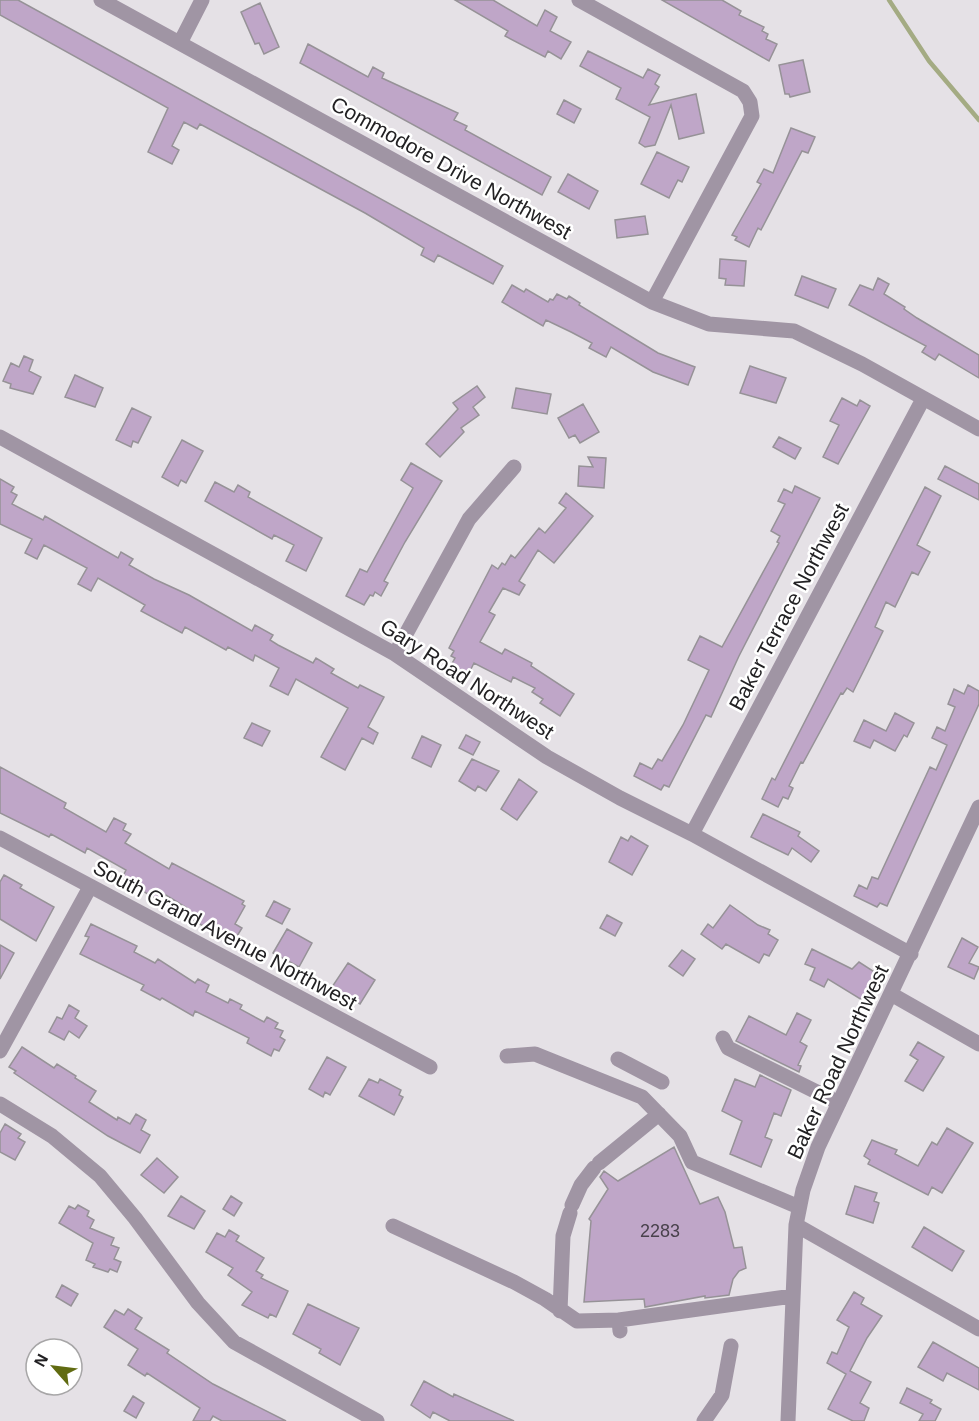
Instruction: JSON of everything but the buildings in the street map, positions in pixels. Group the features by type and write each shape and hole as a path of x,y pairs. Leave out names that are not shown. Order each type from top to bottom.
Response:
{"street":[{"name":"Commodore Drive Northwest","path":"101,0 652,302 709,324 794,331 862,364 923,399"},
{"path":"180,43 202,0"},
{"path":"579,0 743,91 750,102 752,116 652,302"},
{"path":"923,399 979,429"},
{"name":"Baker Terrace Northwest","path":"692,834 923,399"},
{"name":"Gary Road Northwest","path":"0,437 395,654 547,757 911,954"},
{"path":"395,654 469,519 513,467"},
{"name":"Baker Road Northwest","path":"788,1421 796,1225 799,1207 818,1146 979,807"},
{"name":"South Grand Avenue Northwest","path":"0,838 430,1067"},
{"path":"0,1051 90,887"},
{"path":"891,994 979,1044"},
{"path":"723,1038 728,1048 839,1103"},
{"path":"507,1056 535,1054 642,1097 680,1136 692,1162 799,1207"},
{"path":"606,1081 616,1062 662,1082"},
{"path":"0,1104 52,1136 100,1176 135,1218 198,1304 234,1342 377,1421"},
{"path":"560,1311 563,1236 581,1185 596,1166 658,1114"},
{"path":"796,1225 979,1329"},
{"path":"393,1226 514,1282 545,1299 577,1321 620,1325 793,1296"},
{"path":"704,1421 722,1395 731,1346"}],"waterway":[{"path":"889,0 929,61 979,120"}]}
